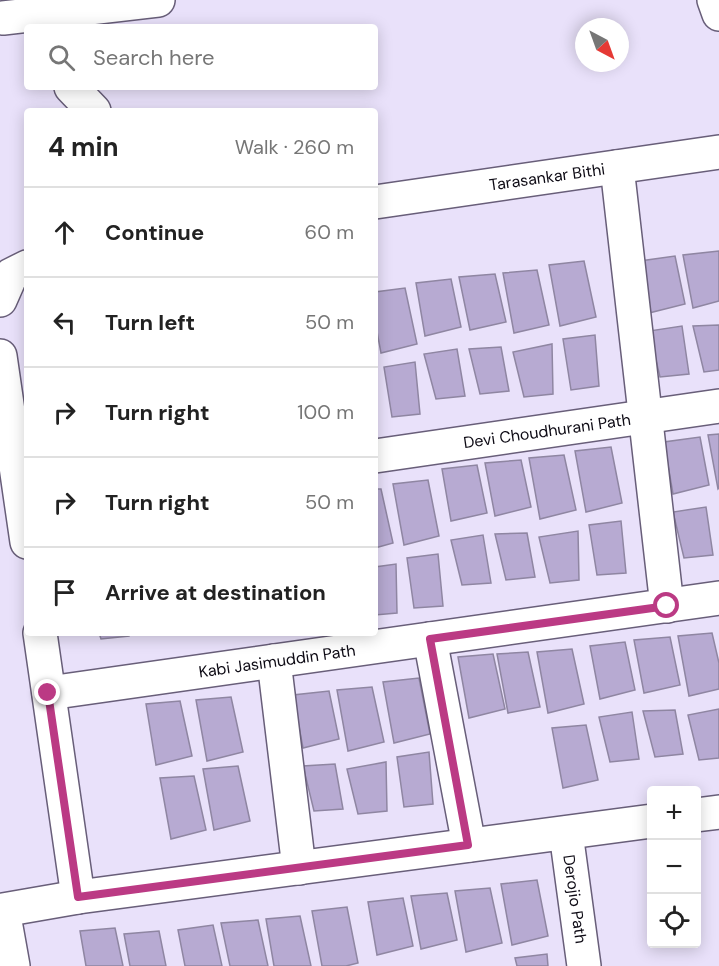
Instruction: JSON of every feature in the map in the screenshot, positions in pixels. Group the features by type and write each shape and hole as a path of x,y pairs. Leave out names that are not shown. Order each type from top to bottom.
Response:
{"street":[{"path":"2,17 158,0"},
{"path":"714,0 719,14"},
{"path":"2,17 24,40"},
{"path":"74,90 91,108"},
{"name":"Tarasankar Bithi","path":"378,201 719,152"},
{"path":"617,167 667,606"},
{"path":"0,300 11,275 24,268"},
{"path":"0,356 24,501"},
{"name":"Devi Choudhurani Path","path":"378,456 719,406"},
{"name":"Kabi Jasimuddin Path","path":"48,693 719,598"},
{"path":"40,636 78,897"},
{"path":"430,639 468,845"},
{"path":"274,661 299,868"},
{"path":"701,814 719,812"},
{"path":"13,966 3,910 78,897 647,822"},
{"name":"Derojio Path","path":"566,833 584,966"}],"building":[{"path":"719,251 719,301 693,308 683,255"},
{"path":"675,256 685,304 649,313 640,261"},
{"path":"584,261 596,317 560,326 549,265"},
{"path":"537,270 549,325 514,333 503,273"},
{"path":"495,274 506,322 470,330 459,277"},
{"path":"451,279 461,327 425,336 416,283"},
{"path":"405,288 417,344 381,353 378,337 378,292"},
{"path":"719,325 719,370 704,372 693,326"},
{"path":"682,326 689,374 660,377 649,331"},
{"path":"595,335 599,386 571,390 563,339"},
{"path":"552,344 553,394 524,397 513,352"},
{"path":"501,347 509,391 480,394 469,349"},
{"path":"457,349 465,396 436,399 424,354"},
{"path":"415,362 420,414 392,417 384,367"},
{"path":"719,434 719,488 718,489 708,435"},
{"path":"700,437 709,485 673,494 664,442"},
{"path":"611,447 622,503 586,512 575,451"},
{"path":"564,455 576,510 540,519 529,458"},
{"path":"521,460 531,507 495,516 485,463"},
{"path":"477,465 487,513 451,521 442,469"},
{"path":"428,480 439,536 404,545 393,484"},
{"path":"378,489 381,489 393,543 378,547"},
{"path":"706,507 713,555 684,558 673,512"},
{"path":"621,521 626,573 597,575 589,525"},
{"path":"578,531 579,580 550,583 539,537"},
{"path":"527,533 535,577 506,580 495,534"},
{"path":"483,535 491,583 462,585 451,540"},
{"path":"438,554 443,606 414,608 407,558"},
{"path":"396,564 397,613 378,615 378,567"},
{"path":"712,633 719,663 719,689 689,696 678,636"},
{"path":"100,636 129,636 101,639"},
{"path":"670,637 680,685 644,693 634,640"},
{"path":"625,642 635,690 600,699 590,646"},
{"path":"572,649 584,704 548,713 537,652"},
{"path":"528,652 540,707 508,713 497,654"},
{"path":"493,654 505,709 469,718 458,657"},
{"path":"419,678 430,734 394,743 383,682"},
{"path":"372,687 384,742 348,751 337,690"},
{"path":"329,691 339,739 303,748 293,695"},
{"path":"231,697 243,752 207,761 196,700"},
{"path":"180,701 192,756 156,765 146,704"},
{"path":"719,709 719,758 699,760 688,715"},
{"path":"675,710 683,754 655,757 643,711"},
{"path":"632,712 639,759 610,762 599,717"},
{"path":"586,725 598,780 563,788 552,728"},
{"path":"429,752 433,804 404,807 397,757"},
{"path":"386,762 387,811 358,814 347,769"},
{"path":"335,764 343,809 314,811 303,766"},
{"path":"238,766 250,821 214,830 203,769"},
{"path":"194,776 206,830 171,839 160,778"},
{"path":"537,880 548,936 512,945 501,884"},
{"path":"490,888 502,943 466,952 455,891"},
{"path":"447,893 457,940 421,949 411,896"},
{"path":"403,898 413,946 377,955 368,902"},
{"path":"347,907 358,963 346,966 322,966 312,911"},
{"path":"300,916 311,966 274,966 266,919"},
{"path":"258,920 268,966 230,966 221,923"},
{"path":"213,925 222,966 185,966 178,930"},
{"path":"115,928 123,966 86,966 80,931"},
{"path":"159,931 166,966 130,966 124,934"},
{"path":"547,954 548,966 517,966 515,958"}],"route":[{"path":"48,693 78,897 468,845 430,639 667,606"}]}
